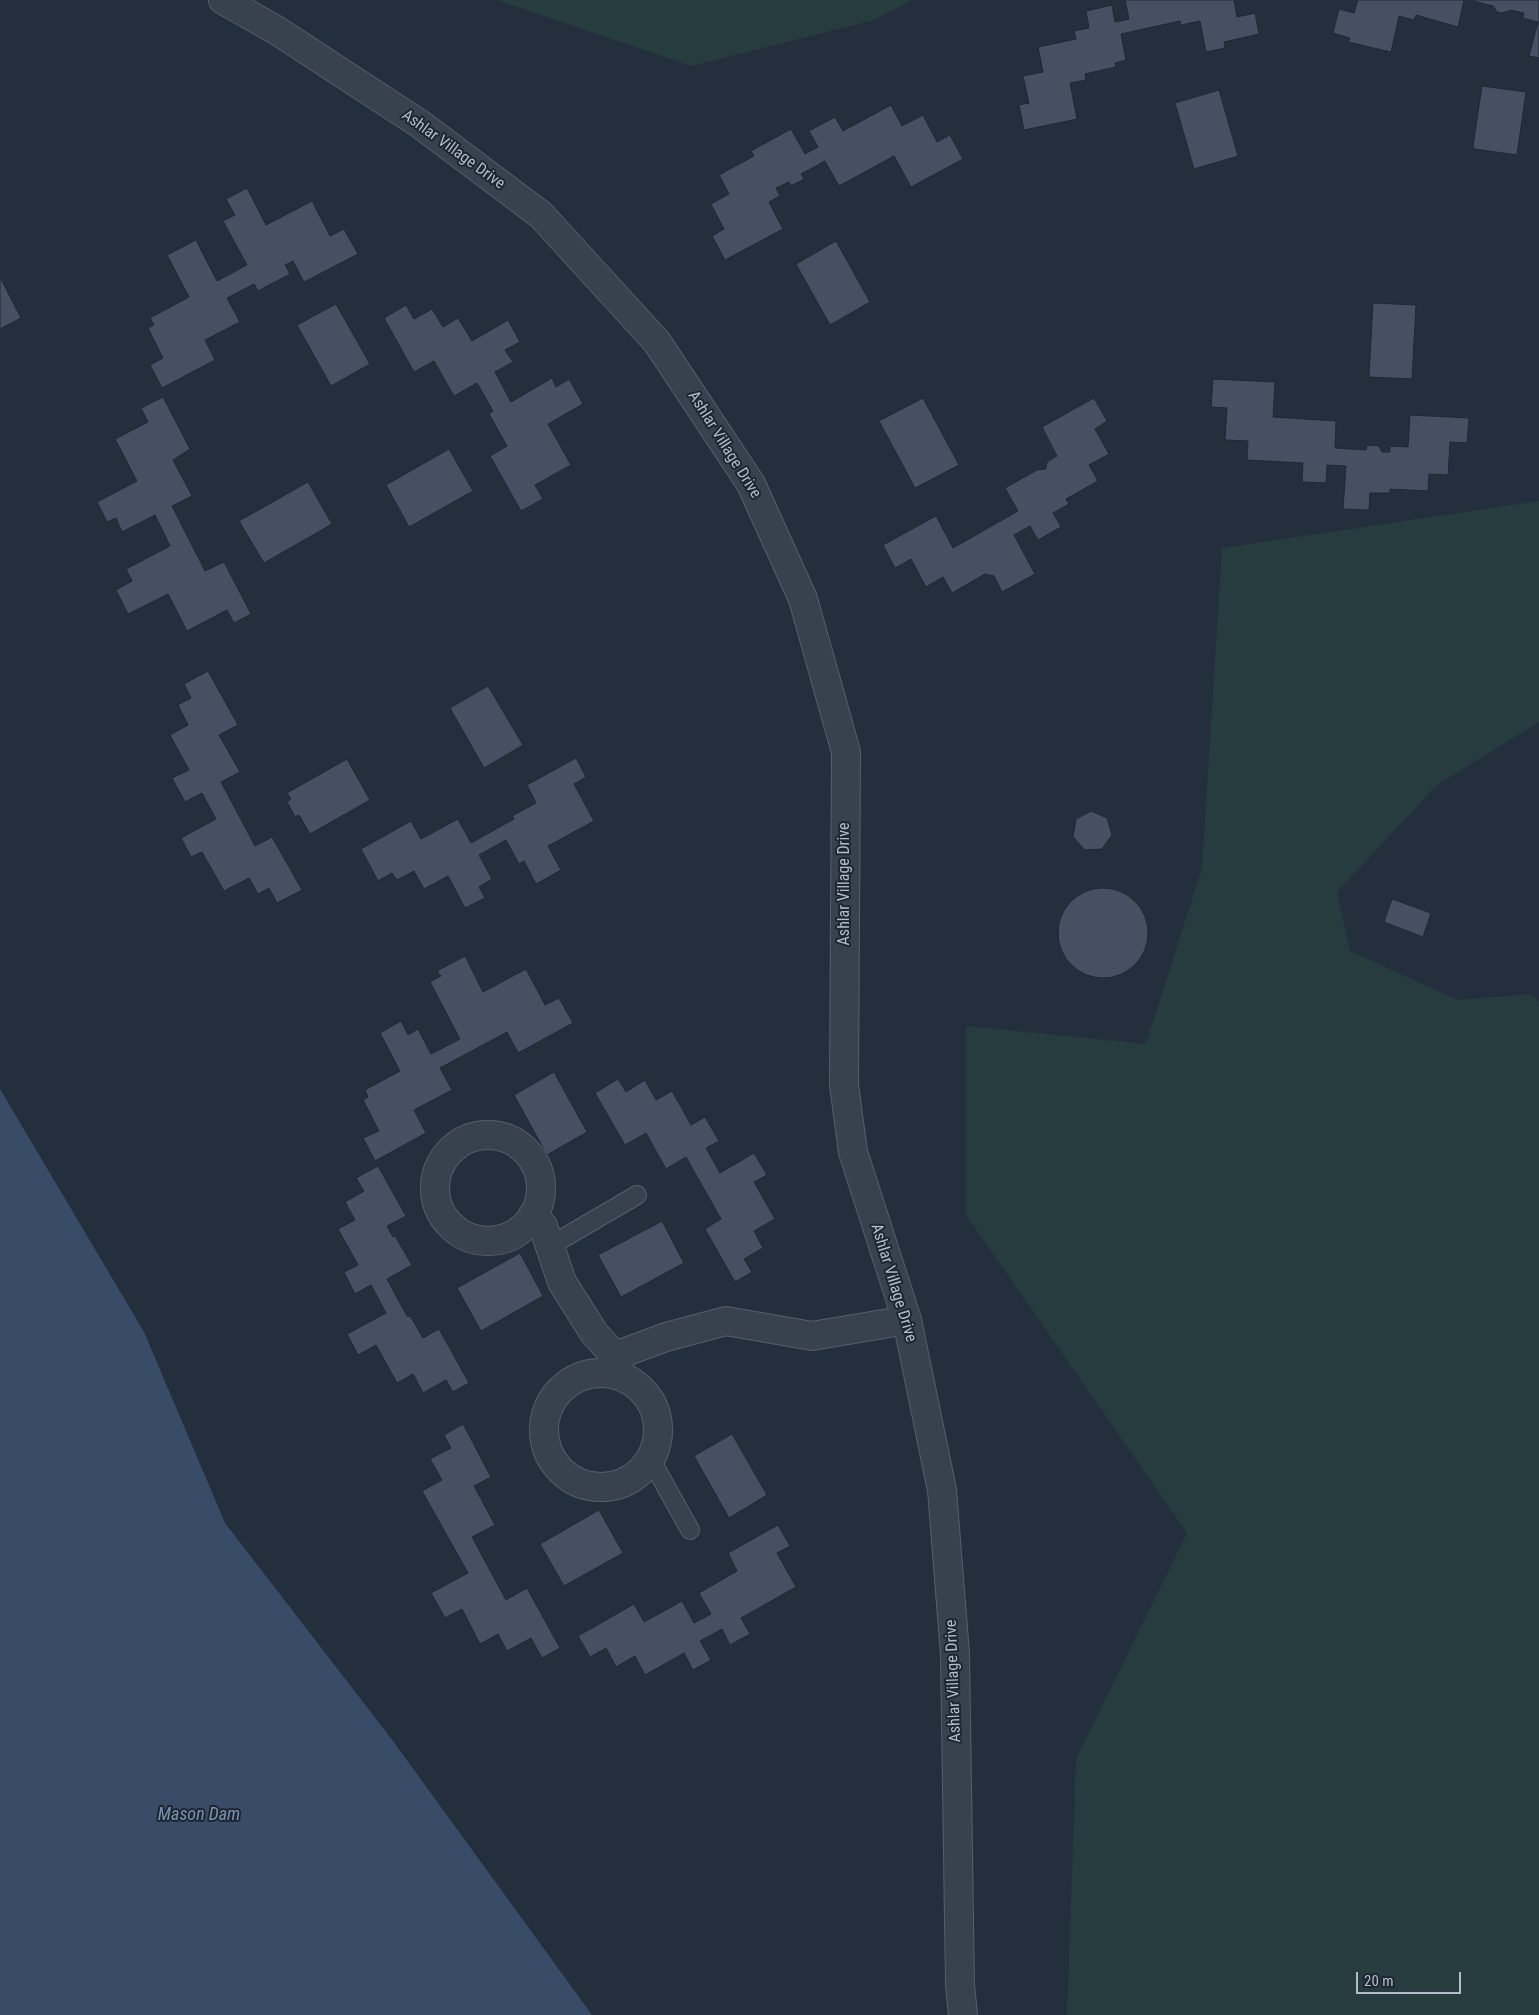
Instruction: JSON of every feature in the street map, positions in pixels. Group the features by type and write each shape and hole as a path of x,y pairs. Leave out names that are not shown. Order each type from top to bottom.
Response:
{"street":[{"name":"Ashlar Village Drive","path":"224,0 276,30 420,124 541,215 657,342 751,484 803,599 846,752 844,1085 853,1152 907,1320 942,1490 955,1654 960,1986 963,2015"},
{"path":"533,1215 543,1226 562,1282 594,1333 618,1366 647,1395 656,1412 659,1431 656,1449 646,1466 631,1479 613,1486 594,1486 576,1481 560,1470 550,1454 545,1437 546,1418 552,1401 564,1387 579,1377 618,1366 666,1337 726,1321 812,1336 907,1320"}],"lane":[{"path":"550,1246 637,1194"},
{"path":"650,1458 690,1530"}],"green space":[{"path":"497,0 912,0 874,20 691,66"},
{"path":"1539,501 1539,722 1437,785 1337,892 1350,951 1457,1000 1531,994 1539,1002 1539,2015 1067,2015 1076,1759 1187,1533 966,1215 966,1026 1146,1044 1202,868 1222,548"}],"water":[{"name":"Mason Dam","path":"0,1089 144,1332 225,1523 393,1741 592,2015 0,2015"}],"building":[{"path":"1125,0 1234,0 1237,17 1255,13 1259,34 1224,42 1225,48 1206,52 1200,21 1181,25 1180,21 1121,34 1126,60 1115,63 1116,67 1085,74 1086,80 1070,83 1077,119 1024,130 1019,105 1029,103 1023,76 1043,72 1038,47 1076,39 1074,31 1089,28 1086,11 1112,5 1115,22 1129,19"},
{"path":"1358,0 1464,0 1458,27 1416,15 1414,20 1399,16 1391,52 1348,42 1350,38 1333,33 1339,9 1354,13"},
{"path":"1469,0 1539,0 1539,58 1529,56 1538,22 1523,18 1524,13 1511,10 1502,13 1497,12 1493,6"},
{"path":"1482,86 1526,92 1517,155 1475,149 1473,146"},
{"path":"1219,90 1238,156 1194,169 1175,103"},
{"path":"891,105 902,126 923,115 937,142 950,135 963,159 911,187 894,156 839,186 825,161 801,174 804,179 791,186 789,182 776,188 780,196 769,202 783,229 725,260 712,236 724,229 711,204 729,194 719,175 754,156 751,151 791,129 805,154 818,147 809,131 835,117 843,131"},
{"path":"247,188 266,225 312,201 330,236 344,229 358,254 304,282 293,261 285,265 290,274 258,291 254,284 227,298 240,322 205,340 215,360 162,388 150,365 163,358 148,328 154,325 150,318 189,297 167,255 196,240 217,281 247,265 223,221 235,215 226,199"},
{"path":"836,241 870,302 830,325 796,264"},
{"path":"0,277 21,318 0,329"},
{"path":"1373,303 1416,305 1412,379 1369,377"},
{"path":"336,304 370,364 331,386 297,325"},
{"path":"406,305 414,319 432,309 443,327 458,318 472,341 508,320 520,342 505,350 513,362 495,372 511,402 552,378 556,387 569,379 583,404 548,424 571,465 535,485 543,499 521,511 490,456 507,446 489,414 493,411 477,383 454,396 434,361 414,372 384,318"},
{"path":"1213,379 1275,382 1273,417 1336,421 1335,448 1366,450 1367,445 1379,446 1382,452 1390,452 1390,446 1408,447 1410,415 1469,418 1467,443 1450,442 1448,475 1429,474 1428,491 1390,489 1390,493 1370,493 1369,510 1343,509 1346,466 1327,465 1326,483 1302,482 1303,463 1247,460 1248,441 1225,440 1227,408 1211,407"},
{"path":"163,397 190,449 173,460 192,496 172,506 205,571 224,562 251,614 234,623 227,610 187,631 168,594 128,614 116,590 132,581 126,569 170,546 155,515 122,532 116,518 107,522 97,502 137,481 115,439 148,422 141,408"},
{"path":"923,398 959,465 915,488 879,421"},
{"path":"1094,398 1107,421 1095,429 1109,454 1089,465 1098,481 1066,499 1069,504 1053,513 1061,527 1038,540 1030,526 1014,535 1035,574 1002,592 994,576 985,574 952,593 943,577 926,587 911,559 895,568 883,545 936,516 953,548 1018,511 1005,488 1037,470 1046,469 1047,462 1057,456 1042,427"},
{"path":"449,449 473,491 409,527 386,485"},
{"path":"308,482 332,524 264,563 239,521"},
{"path":"208,671 238,725 219,735 240,772 221,782 255,846 272,837 302,890 277,903 269,888 258,894 249,878 224,891 202,852 191,857 181,838 216,819 202,793 185,802 172,778 189,770 170,735 188,725 178,705 191,698 184,684"},
{"path":"488,686 523,745 484,768 450,708"},
{"path":"576,758 586,777 574,784 594,821 548,846 561,870 536,884 524,861 519,864 506,840 479,855 492,879 479,887 485,898 465,908 448,876 424,889 414,871 397,880 392,873 378,881 361,849 411,821 421,839 458,819 471,843 514,819 512,816 536,803 527,785"},
{"path":"347,759 370,800 310,834 299,815 295,817 287,802 291,799 287,793"},
{"path":"1091,811 1107,818 1112,835 1102,849 1085,850 1073,837 1076,819"},
{"path":"1103,888 1120,891 1135,901 1145,916 1148,933 1145,950 1135,965 1120,975 1103,978 1086,975 1071,965 1061,950 1058,933 1061,916 1071,901 1086,891"},
{"path":"1392,899 1431,913 1423,937 1384,922"},
{"path":"465,956 483,992 526,969 545,1005 559,998 573,1023 518,1053 507,1032 440,1068 452,1090 414,1110 426,1133 375,1161 363,1138 379,1131 363,1100 368,1097 365,1090 400,1071 380,1033 401,1021 408,1035 418,1029 431,1054 460,1039 430,982 441,976 437,971"},
{"path":"554,1072 587,1132 547,1155 514,1095"},
{"path":"618,1079 626,1092 645,1080 656,1100 672,1091 691,1125 705,1117 719,1141 706,1148 720,1173 754,1153 767,1175 754,1182 775,1219 754,1231 763,1248 744,1259 752,1272 735,1282 705,1229 721,1219 686,1157 666,1169 646,1133 625,1145 595,1093"},
{"path":"378,1166 406,1216 387,1226 412,1265 387,1279 407,1316 411,1317 423,1338 439,1329 469,1383 453,1392 446,1380 423,1393 413,1374 397,1383 376,1345 358,1355 347,1334 386,1313 371,1285 355,1294 344,1272 358,1265 338,1229 355,1220 345,1202 364,1191 356,1178"},
{"path":"662,1221 684,1263 621,1297 598,1255"},
{"path":"520,1253 543,1296 481,1331 457,1288"},
{"path":"463,1424 491,1477 474,1486 495,1525 472,1537 506,1600 527,1588 560,1648 542,1658 531,1638 507,1651 498,1634 480,1644 462,1609 445,1618 431,1593 468,1573 422,1491 442,1480 430,1459 451,1448 444,1435"},
{"path":"732,1434 767,1495 729,1518 694,1456"},
{"path":"599,1510 623,1553 564,1586 540,1544"},
{"path":"778,1525 790,1546 777,1553 796,1587 741,1618 750,1634 730,1645 722,1629 700,1641 711,1660 693,1670 684,1653 645,1675 635,1656 616,1667 606,1648 590,1657 578,1636 634,1604 644,1622 682,1601 694,1623 711,1614 699,1593 737,1571 728,1553"}]}
